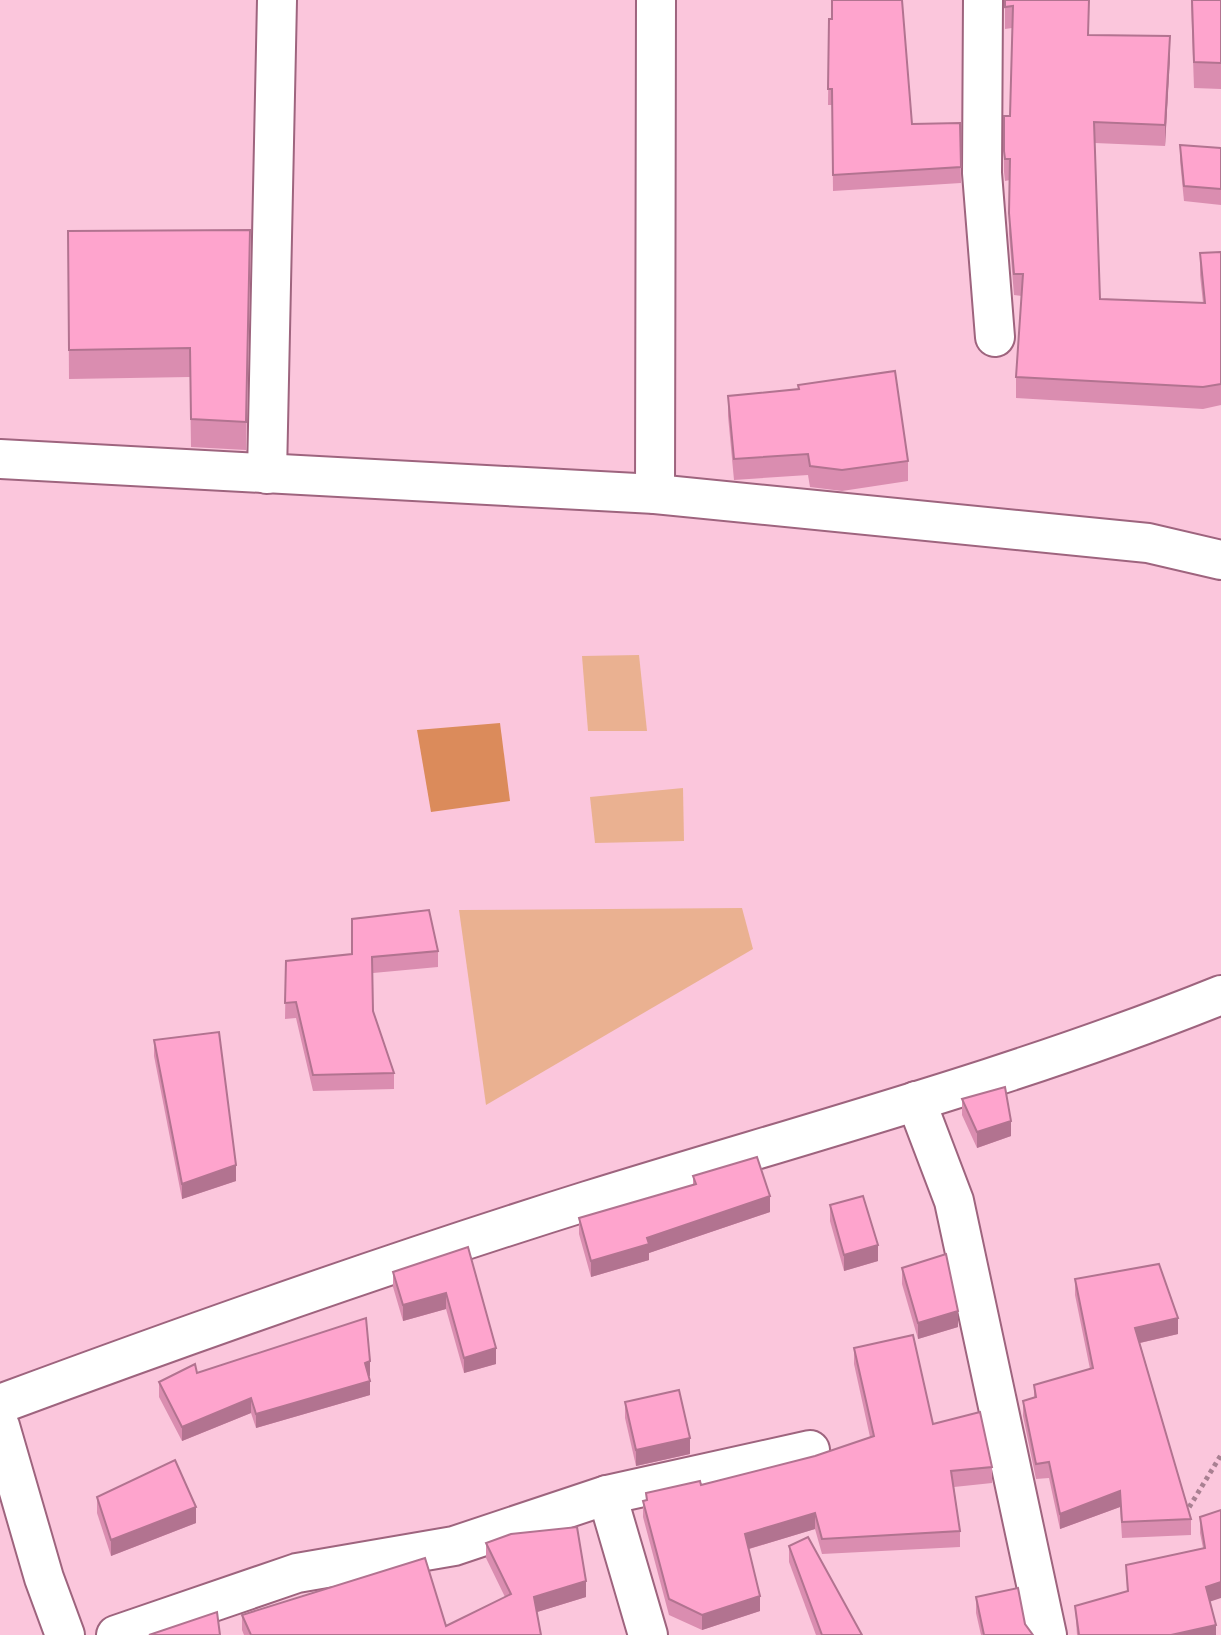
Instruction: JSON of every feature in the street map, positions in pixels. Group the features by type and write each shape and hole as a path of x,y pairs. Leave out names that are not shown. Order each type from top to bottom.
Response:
{"street":[{"path":"267,474 277,0"},
{"path":"655,494 656,0"},
{"path":"983,0 982,173 995,337"},
{"path":"0,459 655,494 1148,543 1221,560"},
{"path":"0,1404 254,1310 586,1202 916,1101 1221,995"},
{"path":"916,1101 954,1201 1047,1635"},
{"path":"0,1426 44,1578 65,1635"},
{"path":"116,1635 297,1573 454,1546 607,1495 810,1450"},
{"path":"607,1495 648,1635"}],"path":[{"path":"1185,1515 1221,1455"}],"shaded area":[{"path":"639,655 647,731 588,731 582,656"},
{"path":"500,723 510,801 431,812 417,730"},
{"path":"683,788 684,841 595,843 590,797"},
{"path":"742,908 753,949 486,1105 459,910"}],"building":[{"path":"832,0 902,0 912,124 960,123 961,167 833,175 832,89 828,89"},
{"path":"1005,0 1089,0 1088,35 1170,36 1165,125 1094,122 1100,299 1205,303 1200,253 1221,252 1221,384 1203,387 1016,377 1023,274 1014,274 1009,213 1010,159 1005,159 1004,151 1004,116 1010,116 1013,6 1005,7"},
{"path":"1192,0 1221,0 1221,63 1194,62"},
{"path":"1180,145 1221,148 1221,189 1184,186"},
{"path":"250,230 246,422 191,419 190,348 69,350 68,231"},
{"path":"895,371 908,461 842,470 810,466 808,454 734,459 728,396 799,389 798,385"},
{"path":"429,910 438,951 372,957 373,1011 394,1073 313,1075 296,1002 285,1003 286,961 352,954 352,919"},
{"path":"219,1032 236,1165 182,1184 154,1040"},
{"path":"1005,1087 1011,1121 977,1132 962,1099"},
{"path":"757,1157 770,1196 647,1238 649,1244 591,1261 579,1218 696,1184 693,1176"},
{"path":"863,1196 878,1245 844,1255 830,1205"},
{"path":"468,1247 496,1348 464,1358 446,1293 403,1305 393,1272"},
{"path":"946,1254 958,1311 918,1323 902,1268"},
{"path":"1159,1264 1178,1318 1135,1328 1191,1519 1122,1522 1120,1491 1060,1514 1049,1462 1036,1464 1023,1401 1036,1397 1034,1385 1093,1368 1075,1279"},
{"path":"366,1318 370,1361 365,1363 370,1381 256,1414 251,1398 182,1427 159,1382 195,1364 197,1373"},
{"path":"913,1335 933,1424 980,1412 992,1467 951,1471 960,1531 822,1539 815,1513 745,1534 760,1596 702,1615 669,1599 643,1501 647,1500 646,1493 700,1481 701,1485 815,1456 874,1436 854,1348"},
{"path":"679,1390 690,1438 636,1450 625,1402"},
{"path":"175,1460 196,1507 111,1540 97,1497"},
{"path":"1221,1510 1221,1582 1206,1587 1216,1625 1171,1635 1079,1635 1075,1606 1128,1591 1126,1565 1205,1548 1200,1517"},
{"path":"577,1527 586,1581 534,1597 541,1635 251,1635 242,1615 425,1558 446,1626 511,1594 486,1543 511,1534"},
{"path":"808,1537 862,1635 822,1635 789,1546"},
{"path":"1018,1588 1025,1624 1033,1635 984,1635 976,1597"},
{"path":"217,1612 220,1635 149,1635"}]}
